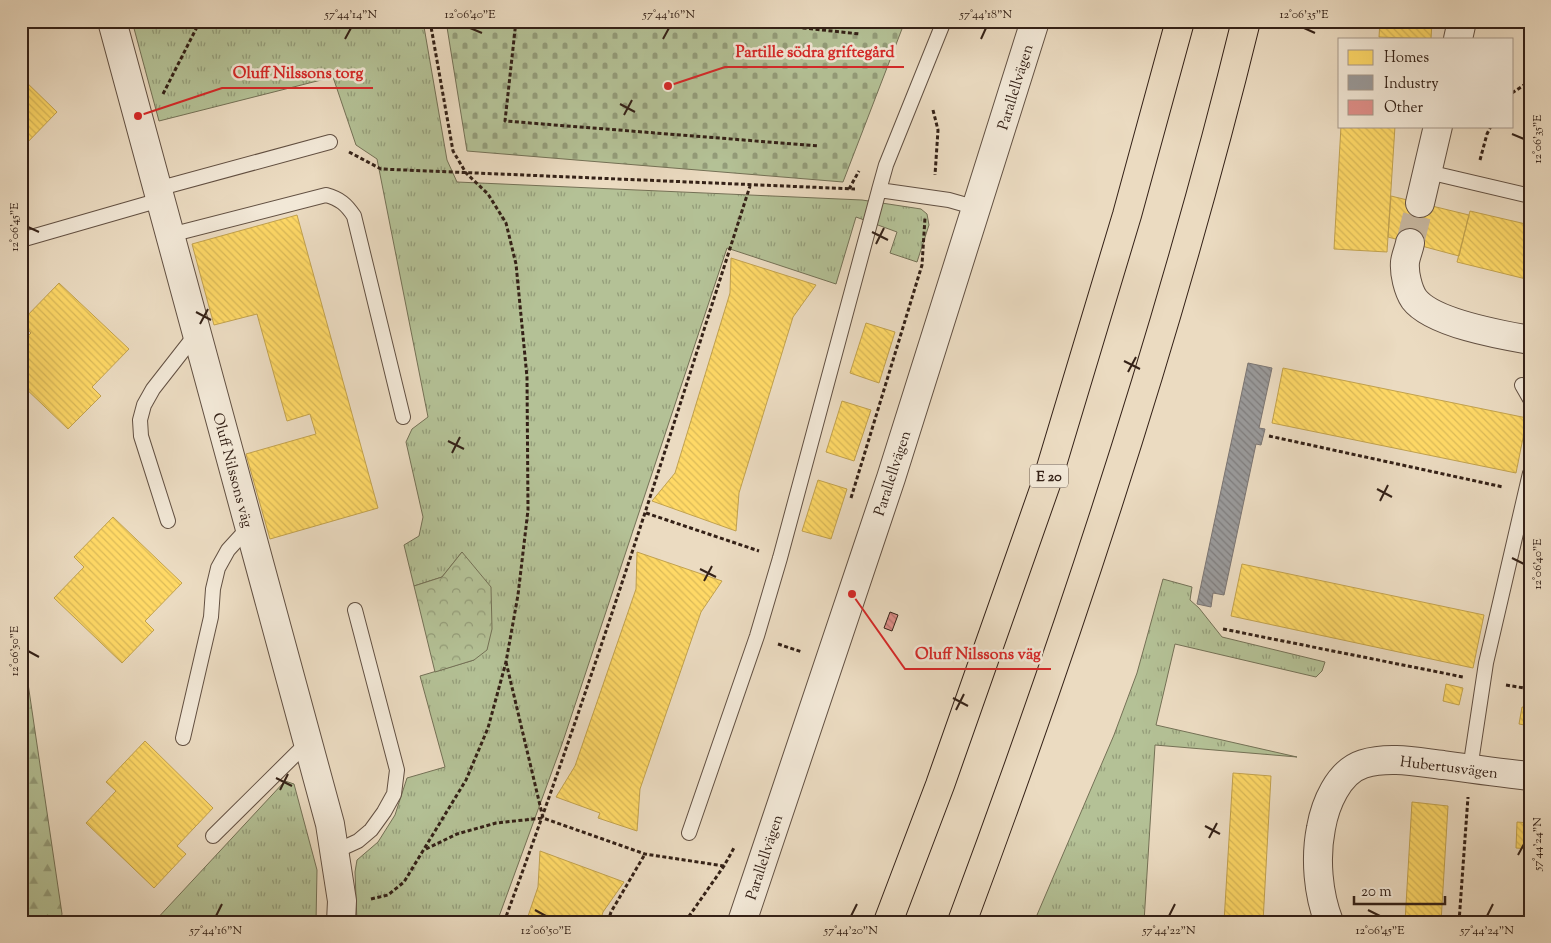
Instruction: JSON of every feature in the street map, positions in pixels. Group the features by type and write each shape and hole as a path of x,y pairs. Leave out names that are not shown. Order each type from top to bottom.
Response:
{"highway":[{"name":"E 20","path":"888,922 940,785 1047,481 1127,215 1180,21"},
{"path":"962,922 1073,608 1154,360 1246,21"},
{"path":"982,922 1002,813"}],"street":[{"name":"Oluff Nilssons väg","path":"112,21 330,824 341,912"},
{"name":"Parallellvägen","path":"742,922 891,478 1035,21"},
{"path":"1458,38 1462,21"},
{"path":"1420,203 1438,128"},
{"path":"1410,243 1405,262 1408,284 1414,299 1426,310 1443,319 1530,340"},
{"name":"Hubertusvägen","path":"1329,922 1324,908 1318,866 1319,838 1324,814 1333,793 1345,776 1362,765 1395,760 1530,776"}],"lane":[{"path":"689,833 757,636 780,558 886,165 944,21"},
{"path":"21,240 158,194 330,142"},
{"path":"1428,172 1530,196"},
{"path":"879,190 949,200 977,208"},
{"path":"170,235 326,195 338,198 347,205 354,216 404,417"},
{"path":"168,521 141,436 140,420 144,405 153,389 196,334"},
{"path":"1522,385 1530,398"},
{"path":"1470,769 1483,681 1530,474"},
{"path":"183,738 211,617 212,589 218,568 228,550 249,527"},
{"path":"334,852 358,841 371,830 394,794 397,770 354,610"},
{"path":"213,836 308,742"}],"path":[{"path":"142,132 200,21"},
{"path":"341,912 373,899 388,896 404,882 466,780 485,737 506,662 518,595 528,510 527,377 516,264 506,223 488,194 466,173 453,151 430,21"},
{"path":"516,21 504,121 819,146"},
{"path":"738,21 860,34"},
{"path":"1514,92 1530,81"},
{"path":"850,500 922,265 925,210 936,172 938,130 932,105"},
{"path":"1480,160 1490,128"},
{"path":"330,142 380,169 879,190"},
{"path":"504,922 543,818 646,512 750,186"},
{"path":"1269,436 1526,492"},
{"path":"646,512 780,558"},
{"path":"1223,629 1483,681"},
{"path":"799,661 804,644"},
{"path":"506,662 543,818"},
{"path":"1459,922 1470,769"},
{"path":"425,849 457,834 496,823 543,818 645,854 724,866"},
{"path":"685,922 724,866 736,843"},
{"path":"608,922 611,912 645,854"}],"green space":[{"path":"132,21 423,21 447,160 457,182 862,200 921,209 927,214 929,225 917,262 890,253 897,232 856,217 836,284 727,248 562,744 497,922 357,922 355,872 357,860 378,842 395,815 407,778 445,767 420,676 474,660 462,552 442,577 414,586 404,545 419,536 423,517 406,442 412,429 428,417 377,159 356,145 333,77 159,121"},
{"path":"446,21 905,21 843,182 467,151"},
{"path":"462,552 491,587 492,629 487,650 474,660 435,672 414,586 442,577"},
{"path":"1163,579 1192,587 1190,600 1199,608 1222,637 1325,662 1322,671 1316,677 1175,644 1156,725 1297,757 1155,745 1144,922 1034,922 1114,735 1137,673"},
{"path":"21,636 62,914 60,922 21,922"},
{"path":"285,781 294,784 317,870 316,922 154,922"}],"building: Homes":[{"path":"1380,21 1432,21 1431,38 1379,37"},
{"path":"21,77 57,112 21,149"},
{"path":"1341,128 1395,128 1387,252 1334,249"},
{"path":"1391,196 1469,215 1459,256 1388,237"},
{"path":"1470,211 1530,225 1530,280 1457,262"},
{"path":"297,215 378,508 270,539 246,454 316,434 310,414 287,421 257,314 214,325 192,244"},
{"path":"731,258 816,285 793,317 739,493 736,531 652,501 675,473 730,293"},
{"path":"59,283 129,349 92,387 101,396 68,429 21,384 21,343 31,333 21,322"},
{"path":"866,323 895,332 879,383 850,373"},
{"path":"1283,368 1527,418 1516,473 1272,423"},
{"path":"842,401 871,410 854,461 826,452"},
{"path":"818,480 847,489 831,539 802,531"},
{"path":"113,517 182,583 145,621 154,630 122,663 54,598 84,567 74,557"},
{"path":"637,552 722,581 701,612 640,789 637,831 598,818 600,813 556,797 575,766 636,589"},
{"path":"1242,564 1484,615 1473,668 1231,616"},
{"path":"1446,684 1463,688 1459,705 1443,701"},
{"path":"1522,707 1530,708 1530,726 1519,724"},
{"path":"145,741 213,808 177,846 186,854 154,888 86,823 116,791 106,782"},
{"path":"1233,773 1271,776 1263,922 1224,922"},
{"path":"1412,802 1448,806 1441,922 1405,922"},
{"path":"1517,822 1530,823 1530,849 1516,848"},
{"path":"540,851 624,882 603,912 600,922 526,922 538,887"}],"building: Industry":[{"path":"1248,363 1272,368 1259,428 1265,429 1261,445 1256,444 1224,595 1213,593 1211,607 1197,604"}],"building: Other":[{"path":"890,612 898,615 892,631 884,628"}],"tunnel":[{"path":"1410,243 1420,203"}],"place":[{"name":"Partille södra griftegård","path":"668,86"},
{"name":"Oluff Nilssons torg","path":"138,116"},
{"name":"Oluff Nilssons väg","path":"852,594"}]}
